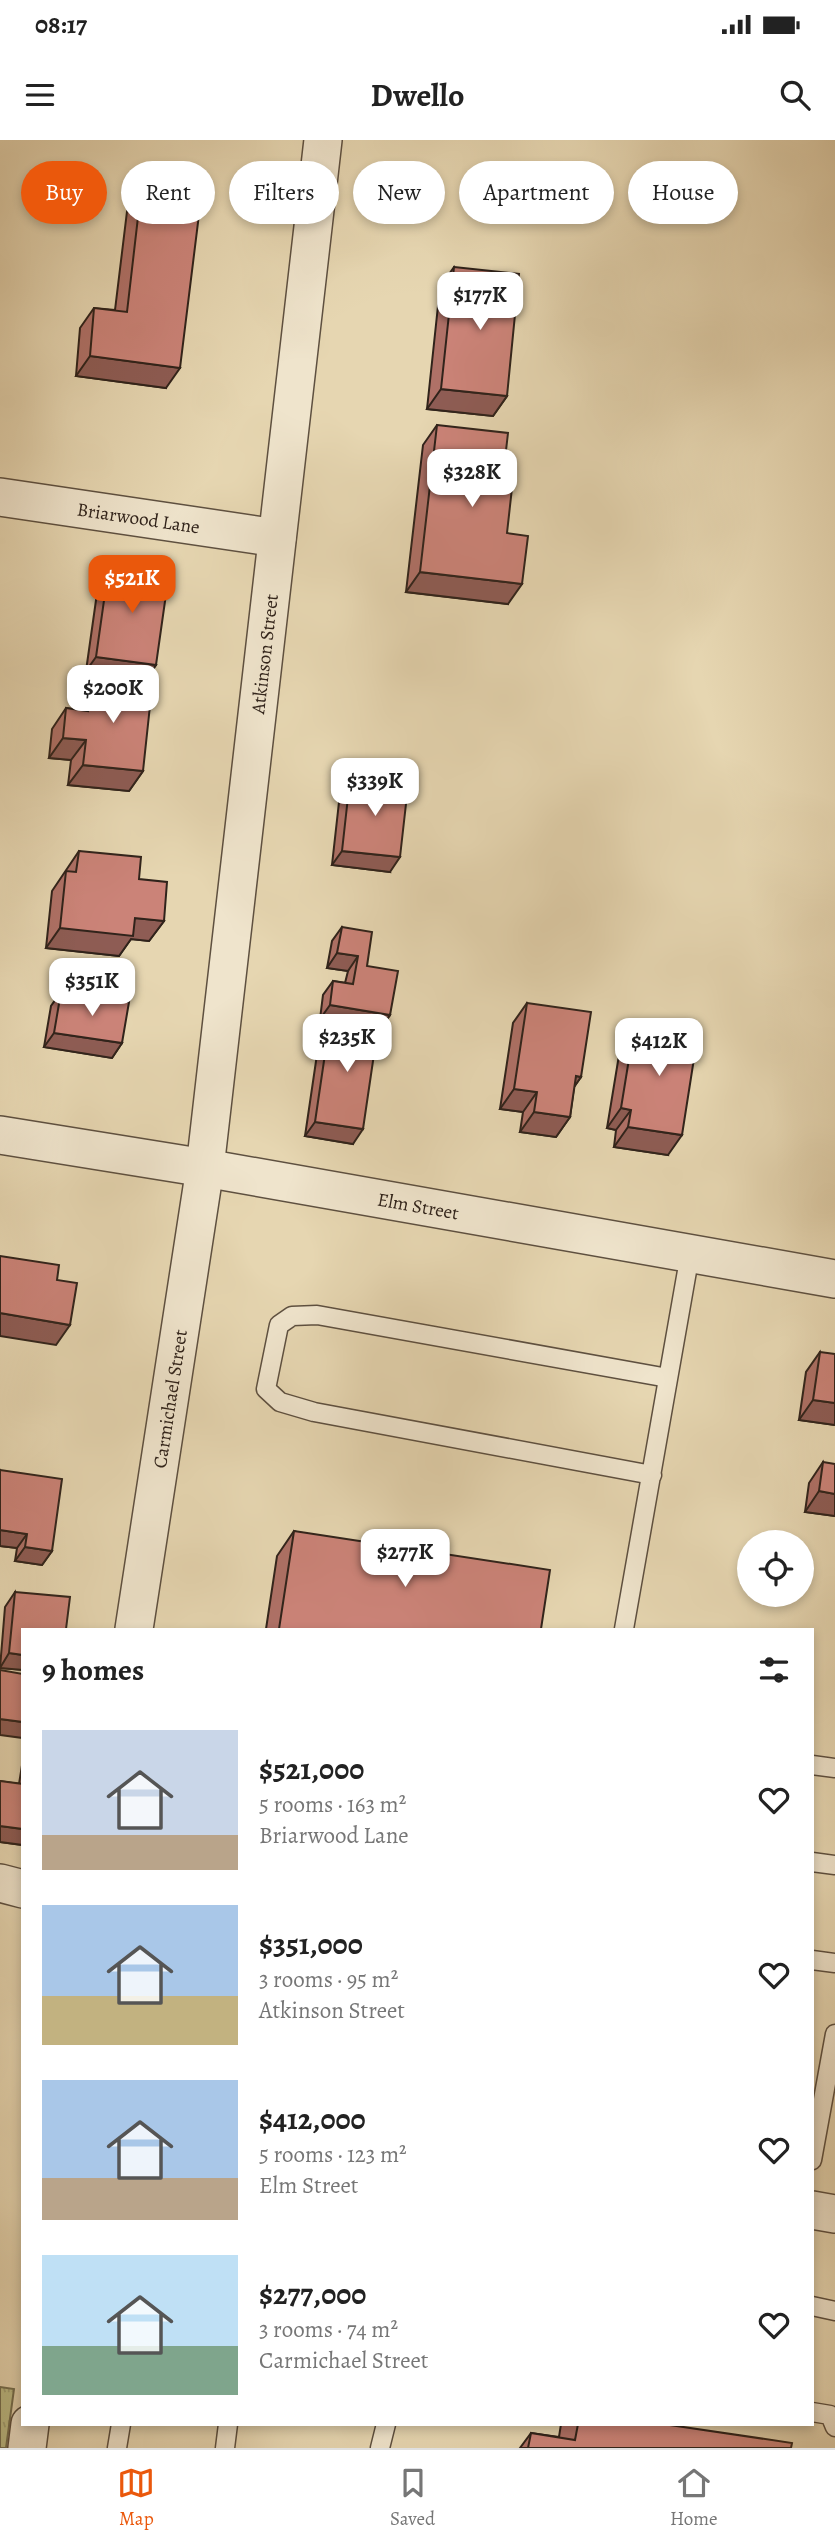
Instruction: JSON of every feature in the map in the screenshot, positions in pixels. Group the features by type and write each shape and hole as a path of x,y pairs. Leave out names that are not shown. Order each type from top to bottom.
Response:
{"street":[{"name":"Atkinson Street","path":"205,1168 323,140"},
{"name":"Briarwood Lane","path":"0,497 277,538"},
{"name":"Elm Street","path":"0,1135 205,1168 835,1279"},
{"name":"Carmichael Street","path":"134,1628 205,1168"},
{"path":"0,1883 21,1888"},
{"path":"814,2210 835,2214"},
{"path":"27,2448 30,2426"}],"lane":[{"path":"624,1628 690,1254"},
{"path":"652,1475 314,1412 280,1402 266,1389 279,1325 292,1316 317,1315 668,1378"},
{"path":"814,1765 835,1768"},
{"path":"814,1861 835,1865"},
{"path":"814,1960 835,1963"},
{"path":"814,2139 817,2108 834,2044"},
{"path":"814,2306 835,2311"},
{"path":"814,2412 830,2415 835,2427"},
{"path":"117,2448 121,2426"},
{"path":"225,2448 228,2426"},
{"path":"380,2448 386,2426"}],"green space":[{"path":"0,2387 14,2389 6,2448 0,2448"}],"building":[{"path":"137,224 198,224 180,368 90,356 94,308 127,312"},
{"path":"454,267 519,274 507,396 441,389"},
{"path":"437,425 508,433 504,468 514,470 507,533 528,536 522,584 420,572"},
{"path":"109,565 169,573 156,665 96,657"},
{"path":"91,680 152,687 143,771 83,765 86,740 63,738 66,708 88,711"},
{"path":"350,779 408,786 400,857 342,851"},
{"path":"79,851 141,857 139,879 167,882 164,921 135,918 133,936 60,928 66,871 76,872"},
{"path":"342,927 372,932 367,966 398,971 390,1015 330,1005 333,981 353,984 358,956 337,953"},
{"path":"61,992 129,1002 122,1043 54,1033"},
{"path":"527,1003 591,1012 581,1077 576,1076 570,1117 534,1112 537,1092 514,1089"},
{"path":"330,1020 378,1027 363,1129 315,1122"},
{"path":"635,1022 698,1033 682,1135 628,1127 631,1110 621,1108"},
{"path":"0,1256 59,1265 57,1280 77,1283 70,1325 0,1313"},
{"path":"820,1352 835,1354 835,1403 813,1400"},
{"path":"823,1462 835,1464 835,1494 819,1491"},
{"path":"0,1470 62,1479 52,1551 25,1547 27,1534 0,1530"},
{"path":"294,1531 550,1570 541,1628 279,1628"},
{"path":"15,1592 70,1597 66,1628 21,1628 21,1655 9,1653"},
{"path":"0,1670 21,1674 21,1722 0,1719"},
{"path":"0,1781 21,1784 21,1829 0,1826"},
{"path":"578,2426 677,2426 792,2443 791,2448 528,2448 531,2433 575,2440"}]}
